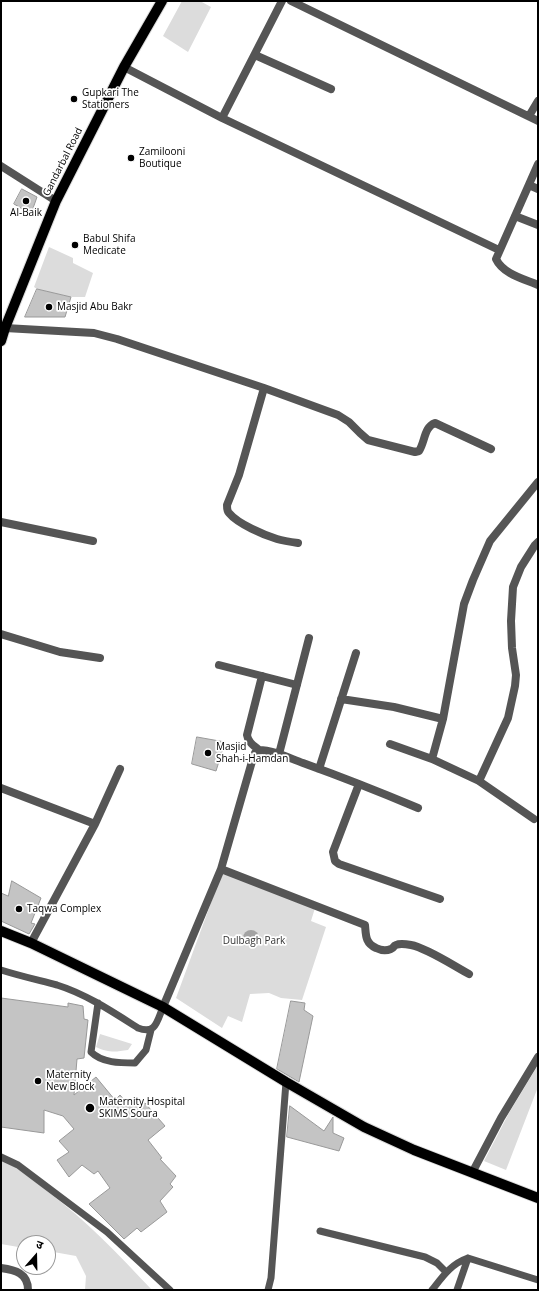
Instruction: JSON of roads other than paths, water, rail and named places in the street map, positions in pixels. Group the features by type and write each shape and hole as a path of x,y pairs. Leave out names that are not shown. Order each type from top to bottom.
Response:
{"main road":[{"name":"Gandarbal Road","path":"1,341 56,201 124,67 162,1"},
{"path":"1,931 31,943 163,1007 286,1082 364,1127 414,1150 538,1198"}],"street":[{"path":"222,118 282,1"},
{"path":"291,1 538,121"},
{"path":"255,55 331,89"},
{"path":"124,67 222,118 499,250"},
{"path":"529,116 538,101"},
{"path":"538,164 496,259 499,265 505,270 538,285"},
{"path":"1,166 56,201"},
{"path":"529,185 538,189"},
{"path":"515,216 538,225"},
{"path":"5,328 100,334 117,339 264,388 338,415 349,422 368,440 415,452 419,451 422,446 430,425 435,424 491,449"},
{"path":"264,388 239,475 227,505 227,509 236,519 266,535 298,543"},
{"path":"432,759 443,719 464,604 490,541 538,482"},
{"path":"1,522 93,541"},
{"path":"479,781 508,718 515,686 516,675 512,648 511,621 513,587 521,567 538,542"},
{"path":"1,634 60,652 100,658"},
{"path":"279,754 310,638"},
{"path":"319,768 356,653"},
{"path":"220,665 298,684"},
{"path":"262,676 247,735 251,744 259,750 279,754 319,768 418,808"},
{"path":"341,699 394,707 443,719"},
{"path":"390,744 432,759 479,781 534,819"},
{"path":"163,1007 221,869 253,758 255,753 259,750"},
{"path":"31,943 95,824 120,769"},
{"path":"359,784 333,852 335,861 339,864 440,899"},
{"path":"1,788 95,824"},
{"path":"221,869 365,925 368,943 375,948 382,950 391,949 396,944 413,946 422,949 469,974"},
{"path":"472,1173 501,1118 538,1057"},
{"path":"1,1268 11,1270 24,1276 28,1282 28,1290"}],"lane":[{"path":"1,970 25,978 58,986 98,1003 138,1028 145,1031 151,1030"},
{"path":"98,1003 91,1052 96,1057 114,1062 135,1063 146,1050 151,1030 156,1025 163,1007"},
{"path":"268,1290 271,1278 286,1082"},
{"path":"1,1157 18,1165 108,1232 170,1290"},
{"path":"320,1231 424,1257 437,1263 446,1272"},
{"path":"457,1290 468,1258"},
{"path":"432,1290 446,1272 460,1261 468,1258 538,1280"}],"place":[{"name":"Gupkari The Stationers","path":"74,99"},
{"name":"Zamilooni Boutique","path":"131,158"},
{"name":"Al-Baik","path":"26,201"},
{"name":"Babul Shifa Medicate","path":"75,245"},
{"name":"Masjid Abu Bakr","path":"49,307"},
{"name":"Masjid Shah-i-Hamdan","path":"208,753"},
{"name":"Taqwa Complex","path":"19,909"},
{"name":"Maternity New Block","path":"38,1081"},
{"name":"Maternity Hospital SKIMS Soura","path":"90,1108"}],"park label":[{"name":"Dulbagh Park","path":"254,941"}]}
